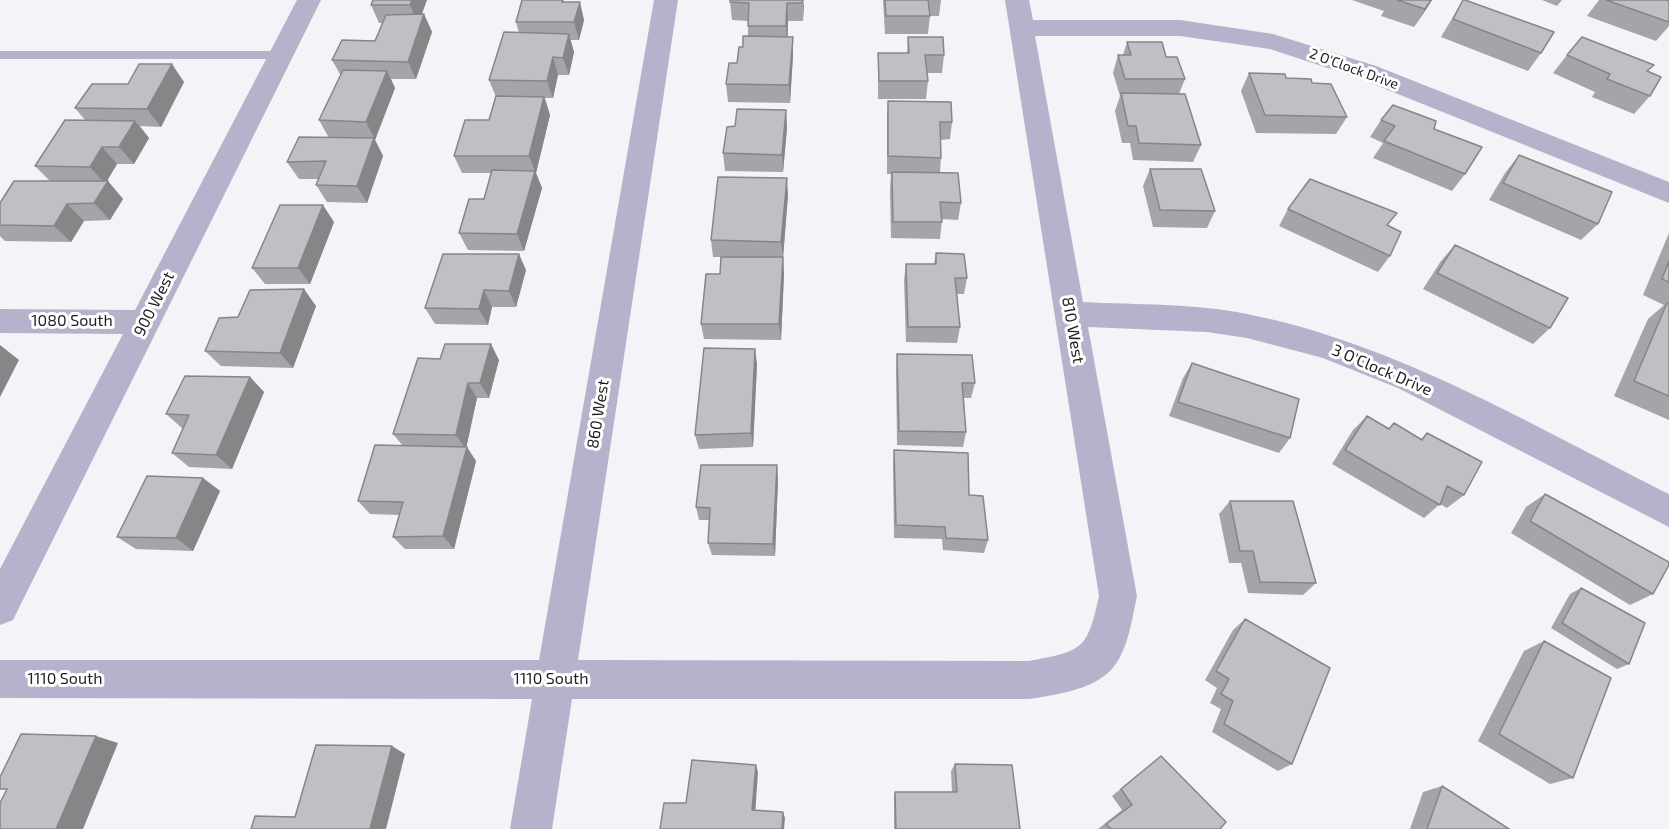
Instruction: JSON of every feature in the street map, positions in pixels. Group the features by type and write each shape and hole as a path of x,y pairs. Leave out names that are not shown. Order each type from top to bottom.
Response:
{"street":[{"name":"900 West","path":"0,607 309,0"},
{"name":"860 West","path":"531,829 666,0"},
{"name":"2 O'Clock Drive","path":"1019,14 1180,28 1273,42 1367,72 1669,193"},
{"name":"810 West","path":"1019,14 1118,596 1112,628 1097,657"},
{"name":"3 O'Clock Drive","path":"1070,314 1207,320 1247,326 1328,347 1409,379 1669,511"},
{"name":"1080 South","path":"0,321 145,322"},
{"name":"1110 South","path":"0,679 1029,680 1067,672 1097,657"}],"lane":[{"path":"0,55 280,55"}],"building":[{"path":"373,0 412,0 410,5 371,5"},
{"path":"522,0 580,2 574,22 516,22"},
{"path":"730,0 803,0 802,3 787,3 786,26 748,26 749,3 730,2"},
{"path":"885,0 928,0 930,16 886,16"},
{"path":"1397,0 1431,0 1425,9"},
{"path":"1463,0 1554,32 1541,53 1453,19"},
{"path":"1606,0 1669,1 1669,22"},
{"path":"424,14 408,62 332,60 342,40 375,41 386,15"},
{"path":"504,32 569,34 563,58 553,57 547,81 489,80"},
{"path":"743,36 793,37 789,85 726,84 729,63 737,63 739,47 743,47"},
{"path":"908,37 943,37 944,55 925,55 928,81 879,81 878,53 909,53"},
{"path":"1582,37 1654,65 1647,71 1661,77 1650,96 1607,79 1610,74 1567,55"},
{"path":"1127,42 1162,42 1166,57 1177,57 1185,79 1125,79 1118,55 1131,55"},
{"path":"139,64 172,64 147,109 75,108 92,84 128,84"},
{"path":"343,70 387,71 366,122 319,120"},
{"path":"1249,73 1285,74 1286,78 1311,79 1312,83 1331,84 1347,117 1265,115"},
{"path":"1121,93 1185,94 1201,145 1139,143 1136,126 1128,126"},
{"path":"496,96 544,97 529,156 454,156 465,120 489,120"},
{"path":"888,101 951,102 952,122 940,122 941,158 888,156"},
{"path":"1393,105 1436,121 1434,129 1482,147 1465,174 1384,141 1395,126 1381,120"},
{"path":"737,109 786,110 782,155 723,153 727,127 735,126"},
{"path":"65,120 135,121 119,147 102,147 90,167 35,166"},
{"path":"299,137 374,138 357,186 316,185 326,161 287,162"},
{"path":"1519,155 1612,192 1598,224 1503,183"},
{"path":"1150,169 1201,169 1215,211 1160,210"},
{"path":"492,170 535,171 517,234 459,233 469,199 484,199"},
{"path":"892,172 958,173 961,203 940,202 942,222 893,222"},
{"path":"718,177 787,178 781,242 711,240"},
{"path":"1310,179 1397,213 1387,225 1401,232 1390,256 1288,209"},
{"path":"14,181 108,181 94,203 67,204 54,226 0,225 0,203"},
{"path":"280,205 323,205 298,268 252,268"},
{"path":"1455,245 1568,298 1550,328 1437,273"},
{"path":"936,253 964,254 967,278 955,278 960,327 908,327 906,264 936,264"},
{"path":"443,254 519,254 509,291 484,290 479,309 425,308"},
{"path":"721,257 783,257 779,324 701,324 706,274 720,274"},
{"path":"1669,261 1669,282 1662,279"},
{"path":"304,289 280,353 205,351 219,318 238,317 250,290"},
{"path":"1667,303 1669,304 1669,396 1634,381"},
{"path":"445,344 491,344 480,383 468,383 456,435 393,434 418,358 440,359"},
{"path":"704,348 755,349 751,433 695,435"},
{"path":"897,354 972,355 975,383 962,383 966,432 899,431"},
{"path":"1192,363 1299,399 1290,438 1178,402"},
{"path":"185,376 250,377 216,455 172,453 189,415 166,414"},
{"path":"1367,416 1389,429 1394,423 1422,440 1427,433 1482,462 1464,495 1447,486 1440,505 1345,450"},
{"path":"375,445 467,447 443,536 393,537 403,502 358,501"},
{"path":"894,450 968,453 969,495 983,496 988,540 946,538 945,527 896,525"},
{"path":"701,465 777,465 773,544 708,543 710,508 696,507"},
{"path":"147,476 203,478 176,538 117,537"},
{"path":"1545,494 1669,562 1653,594 1530,521"},
{"path":"1230,501 1293,501 1316,583 1260,582 1253,551 1240,551"},
{"path":"1581,588 1645,623 1629,664 1562,623"},
{"path":"1245,619 1330,668 1292,764 1224,724 1233,701 1221,694 1229,679 1216,671"},
{"path":"1544,641 1611,678 1573,778 1499,734"},
{"path":"21,734 96,736 56,829 0,829 0,803 7,789 0,789 0,777"},
{"path":"316,745 392,746 370,829 251,829 255,816 295,817"},
{"path":"1161,756 1226,822 1220,829 1111,829 1106,824 1132,805 1121,789"},
{"path":"692,760 756,765 752,810 783,812 782,829 660,829 664,803 686,803"},
{"path":"955,764 1012,765 1020,829 896,829 895,792 957,792"},
{"path":"1442,786 1509,829 1427,829"}]}
